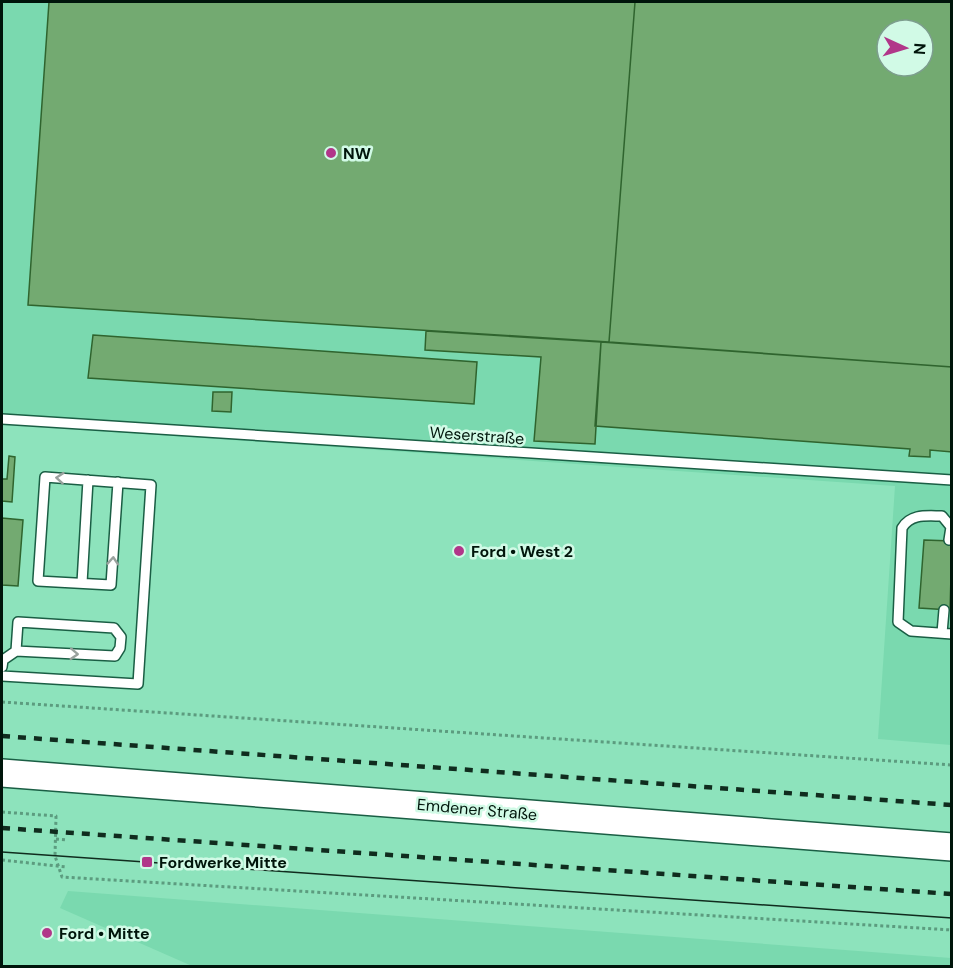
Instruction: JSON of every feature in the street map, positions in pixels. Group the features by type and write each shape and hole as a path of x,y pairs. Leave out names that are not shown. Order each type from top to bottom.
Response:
{"street":[{"name":"Emdener Straße","path":"2,773 951,847"}],"lane":[{"name":"Weserstraße","path":"2,419 951,480"},
{"path":"2,676 138,684 151,485 118,482 45,477 38,580 111,585 118,482"},
{"path":"82,583 88,480"},
{"path":"944,610 947,633 911,632 898,622 902,528 906,522 919,516 942,516 951,527 949,540"},
{"path":"2,667 3,660 16,651 115,656 120,648 122,637 114,628 18,622 16,651"}],"path":[{"path":"2,702 951,765"},
{"path":"2,812 56,816 58,864 62,876 951,930"},
{"path":"56,839 67,840"},
{"path":"2,860 58,864 66,867"}],"shaded area":[{"path":"2,2 951,2 951,745 878,739 895,486 2,424"},
{"path":"68,891 951,958 951,966 192,966 60,908"}],"building":[{"name":"NW","path":"49,2 635,2 609,342 28,305"},
{"path":"635,2 952,2 952,367 609,342"},
{"path":"426,331 601,342 595,444 534,441 541,357 425,350"},
{"path":"93,335 477,362 474,404 88,378"},
{"path":"601,342 952,367 952,452 930,450 930,457 909,456 910,449 595,426"},
{"path":"213,392 232,392 231,412 212,411"},
{"path":"9,456 15,457 12,502 2,501 2,479 7,479"},
{"path":"2,518 23,520 18,586 2,585"},
{"path":"924,540 952,541 950,610 919,608"}],"tram line":[{"path":"2,852 952,918"}],"railway":[{"path":"2,736 952,805"},
{"path":"2,828 952,894"}],"place":[{"name":"NW","path":"331,153"},
{"name":"Ford • West 2","path":"459,551"},
{"name":"Fordwerke Mitte","path":"147,862"},
{"name":"Ford • Mitte","path":"47,933"}]}
